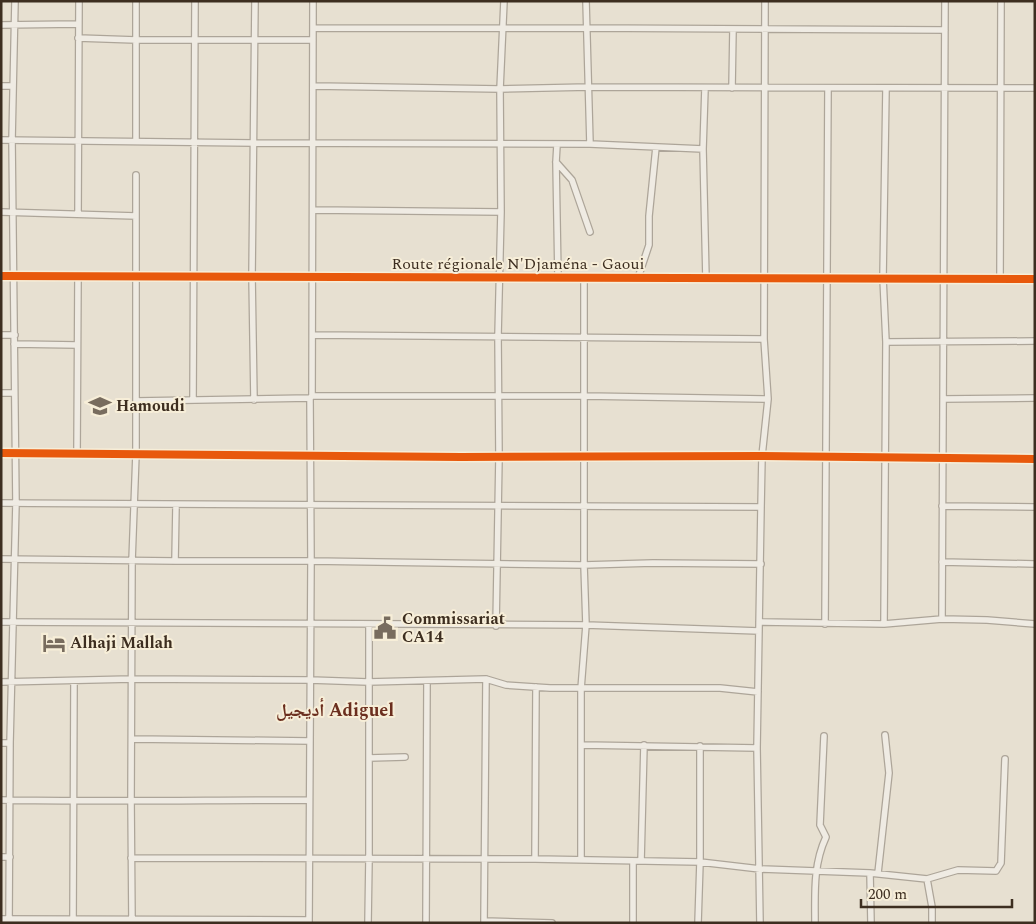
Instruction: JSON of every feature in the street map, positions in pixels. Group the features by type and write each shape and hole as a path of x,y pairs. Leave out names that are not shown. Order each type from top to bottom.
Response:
{"street":[{"path":"9,921 10,743 16,503 13,393 15,335 12,140 15,1"},
{"path":"78,214 79,1"},
{"path":"136,1 136,141"},
{"path":"193,400 195,1"},
{"path":"254,400 252,276 255,1"},
{"path":"1,920 309,921 311,397 314,335 313,1"},
{"path":"496,626 499,457 498,336 501,212 500,89 504,1"},
{"path":"586,1 590,144"},
{"path":"760,923 757,748 762,456 768,399 764,339 765,1"},
{"path":"942,619 945,1"},
{"path":"1000,279 1002,1"},
{"path":"1,24 78,24"},
{"path":"313,28 586,27 733,30 945,30"},
{"path":"732,88 733,30"},
{"path":"78,38 136,40 313,40"},
{"path":"1,86 13,86"},
{"path":"314,86 500,89 589,87 1035,88"},
{"path":"705,88 706,278"},
{"path":"825,624 828,88"},
{"path":"884,624 886,342 883,278 886,89"},
{"path":"1,140 590,144 704,149"},
{"path":"558,144 556,162 558,277"},
{"path":"638,278 649,245 649,216 656,147"},
{"path":"556,162 572,180 590,232"},
{"path":"132,921 132,561 136,454 136,175"},
{"path":"314,210 501,212"},
{"path":"1,212 136,216"},
{"name":"Route régionale N'Djaména - Gaoui","path":"1,276 1035,279"},
{"path":"77,453 78,276"},
{"path":"581,860 581,689 586,625 584,565 584,277"},
{"path":"1,335 15,335"},
{"path":"314,335 764,339"},
{"path":"886,342 1035,341"},
{"path":"14,344 77,345"},
{"path":"1,393 13,393"},
{"path":"136,401 254,400 311,397 498,396 768,399"},
{"path":"943,399 1035,398"},
{"path":"1,453 1035,459"},
{"path":"1,503 176,506 311,504 761,507"},
{"path":"175,562 176,506"},
{"path":"942,506 1035,507"},
{"path":"1,559 584,565 653,563 761,564"},
{"path":"942,562 1035,564"},
{"path":"759,622 884,624 942,619 1035,624"},
{"path":"1,622 586,625 759,631"},
{"path":"368,923 369,625"},
{"path":"1,682 132,680 310,680 368,682 486,679 506,686 581,689 720,688 758,692"},
{"path":"486,679 484,922 552,923"},
{"path":"73,921 74,681"},
{"path":"426,923 427,681"},
{"path":"535,860 536,687"},
{"path":"878,873 889,772 885,735"},
{"path":"814,923 815,870 819,851 826,837 820,825 824,736"},
{"path":"132,739 310,740"},
{"path":"1,743 10,743"},
{"path":"582,744 757,748"},
{"path":"641,861 644,745"},
{"path":"698,923 700,746"},
{"path":"368,758 406,757"},
{"path":"131,858 700,862 760,869 878,873 927,879 958,870 996,870 1001,863 1005,758"},
{"path":"1,800 73,802 131,800 309,800"},
{"path":"1,857 10,857"},
{"path":"633,861 633,923"},
{"path":"870,873 871,923"},
{"path":"927,879 932,907 932,923"}],"cycle path":[{"path":"1,276 1035,279"},
{"path":"1,453 1035,459"}],"place":[{"name":"Hamoudi","path":"100,406"},
{"name":"Commissariat CA14","path":"385,628"},
{"name":"Alhaji Mallah","path":"54,643"}],"district":[{"name":"أديجيل Adiguel","path":"335,710"}]}
